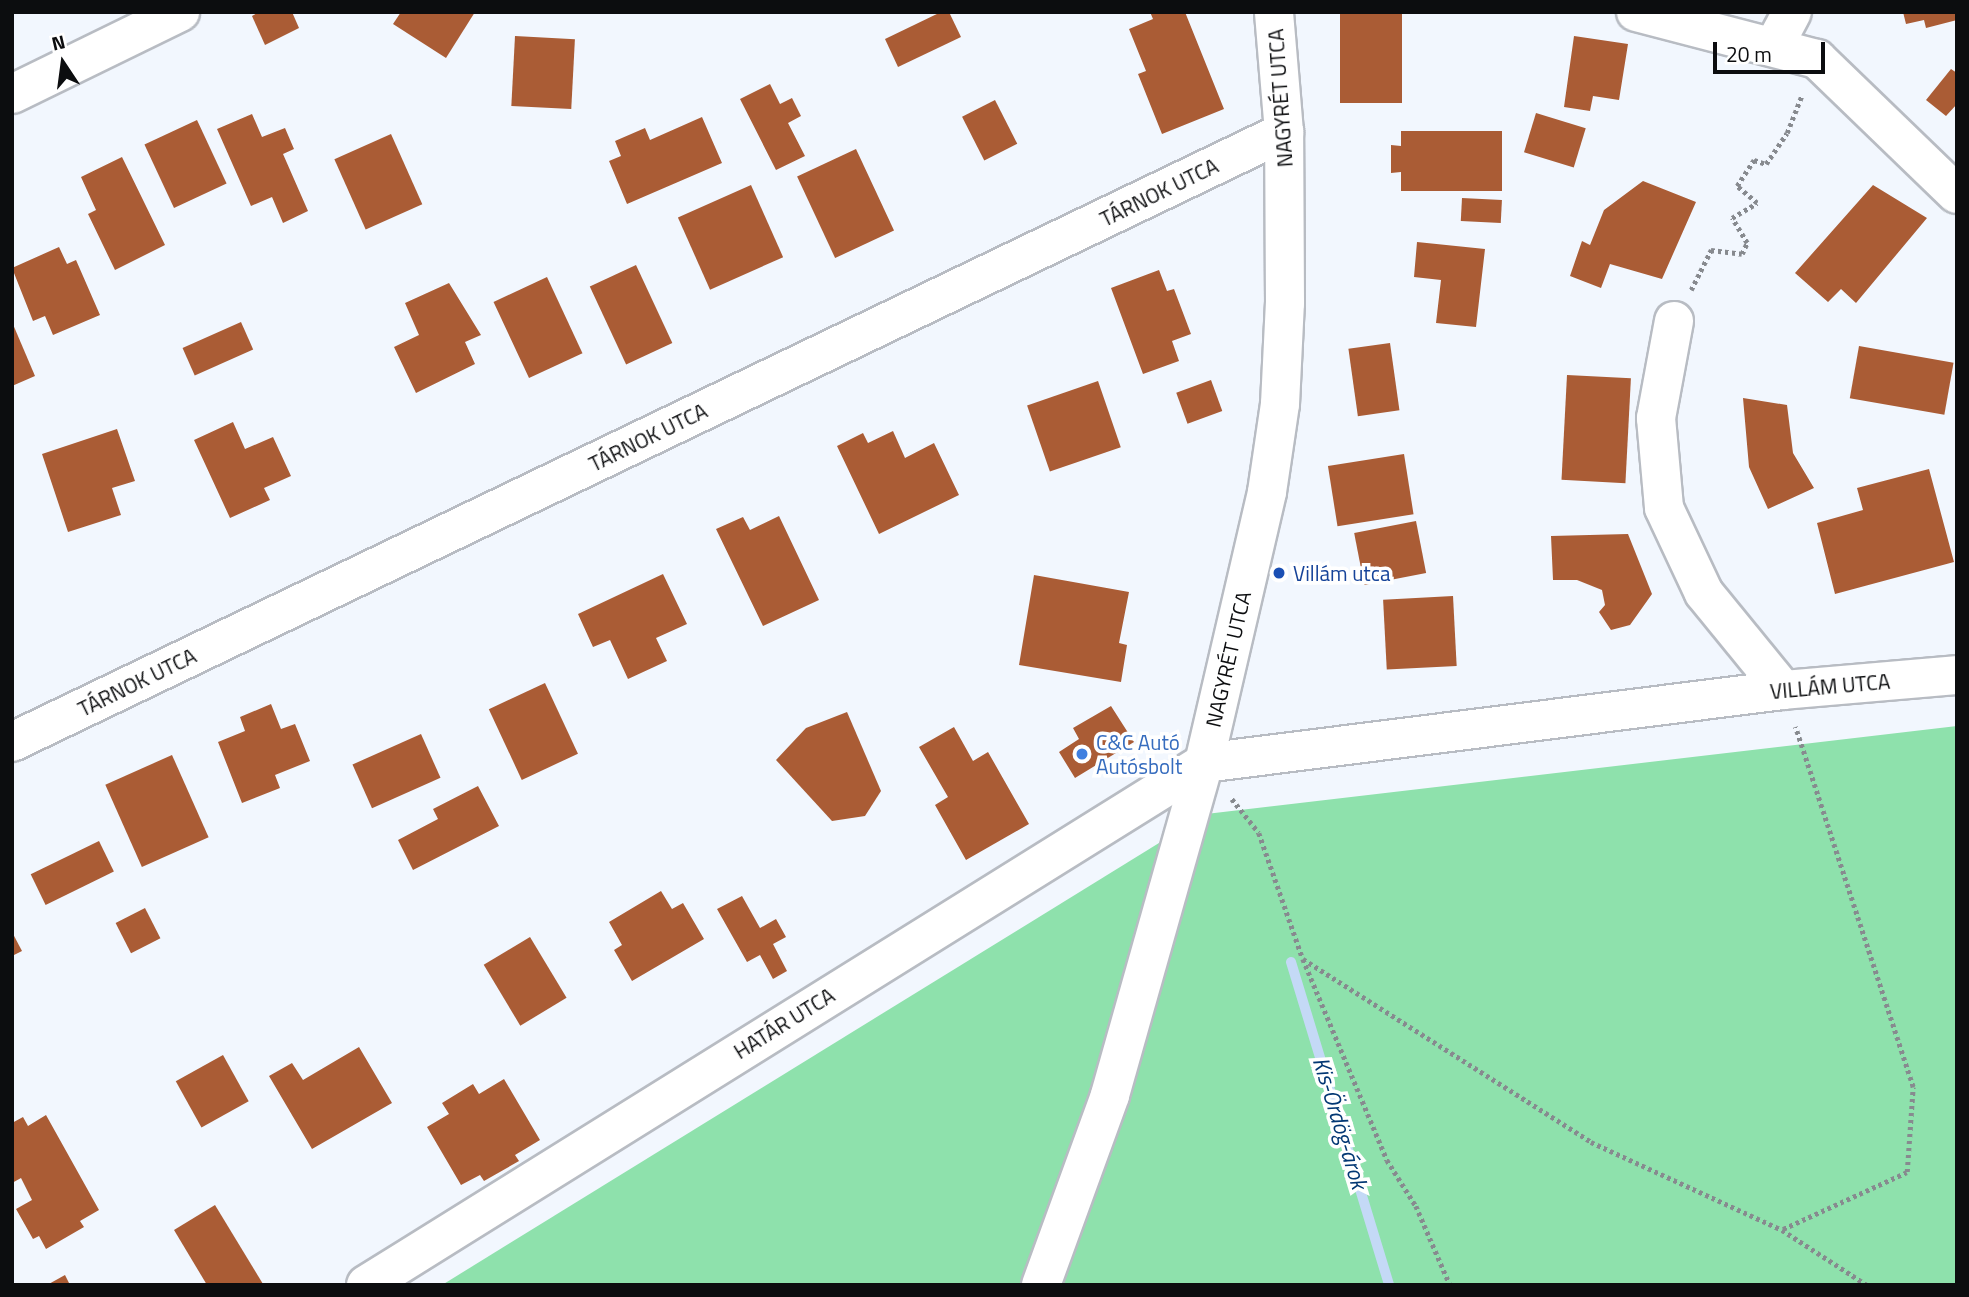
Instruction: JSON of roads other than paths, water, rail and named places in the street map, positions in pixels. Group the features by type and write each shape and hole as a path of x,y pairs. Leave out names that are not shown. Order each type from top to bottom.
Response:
{"street":[{"path":"12,94 180,12"},
{"name":"NAGYRÉT UTCA","path":"1041,1285 1110,1095 1204,763 1275,445 1285,303 1284,132 1274,12"},
{"path":"1636,12 1817,58 1957,194"},
{"path":"1774,46 1792,12"},
{"name":"TÁRNOK UTCA","path":"12,742 1284,132"},
{"path":"1674,321 1656,418 1664,508 1704,593 1783,690"},
{"name":"VILLÁM UTCA","path":"1204,763 1783,690 1957,675"},
{"name":"HATÁR UTCA","path":"366,1285 1204,763"}],"waterway":[{"name":"Kis-Ördög-árok","path":"1291,962 1389,1285"}],"place":[{"name":"Villám utca","path":"1279,573"},
{"name":"C&C Autó Autósbolt","path":"1082,754"}]}
